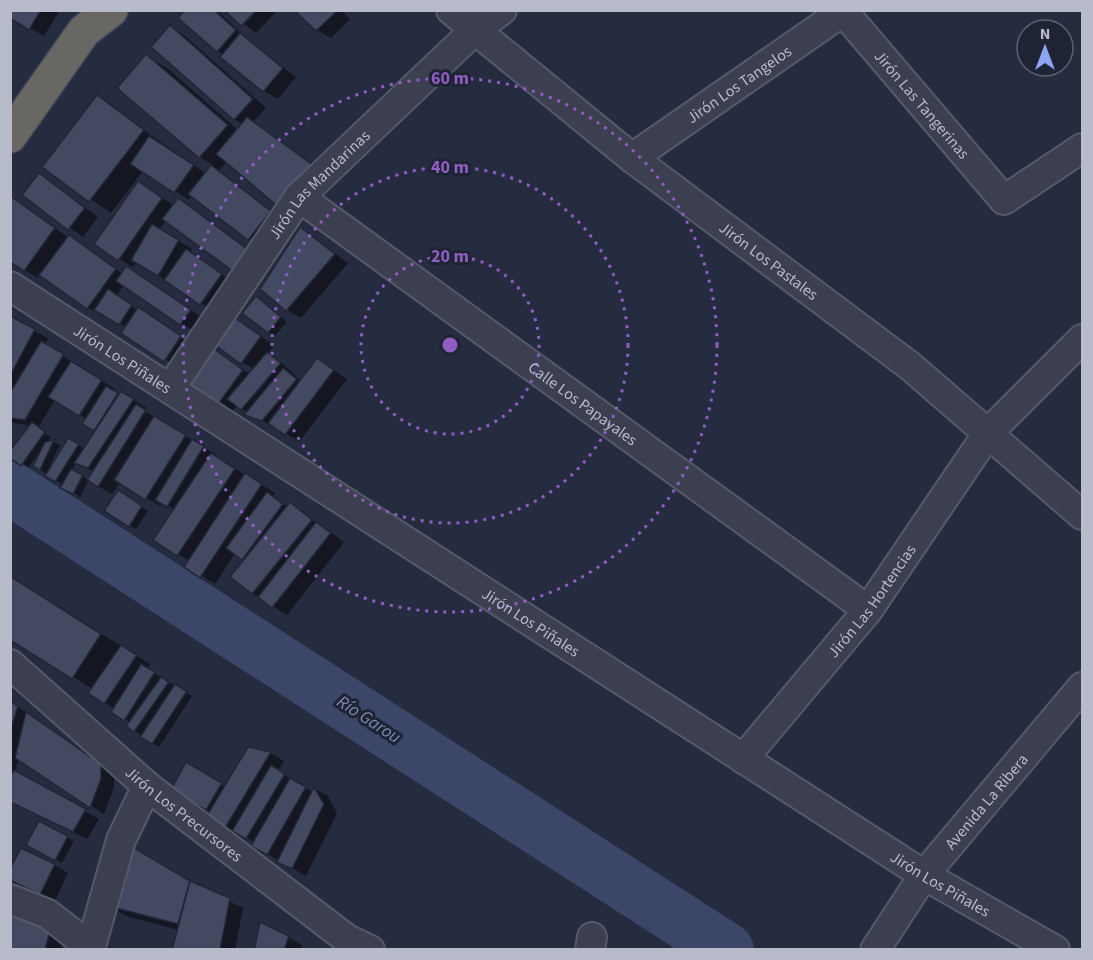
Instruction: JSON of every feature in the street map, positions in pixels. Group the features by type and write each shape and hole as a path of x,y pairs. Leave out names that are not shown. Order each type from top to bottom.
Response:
{"highway":[{"path":"10,136 84,31 111,10"}],"street":[{"name":"Jirón Los Pastales","path":"451,10 632,158 910,366 1083,515"},
{"name":"Jirón Las Mandarinas","path":"170,389 299,197 475,30 502,10"},
{"name":"Jirón Los Tangelos","path":"632,158 844,11"},
{"name":"Jirón Las Tangerinas","path":"844,11 1004,200 1083,148"},
{"name":"Calle Los Papayales","path":"299,197 868,610"},
{"name":"Jirón Los Piñales","path":"10,286 924,875 1055,950"},
{"name":"Jirón Las Hortencias","path":"743,759 868,610 988,433 1083,339"},
{"name":"Jirón Los Precursores","path":"10,664 147,786 354,946"},
{"name":"Avenida La Ribera","path":"875,950 924,875 1083,687"},
{"path":"10,900 48,914 90,948 121,840 147,786"}],"building":[{"path":"10,10 41,10 29,30 10,18"},
{"path":"185,10 214,10 236,30 217,52 178,18"},
{"path":"224,10 257,10 241,26"},
{"path":"294,10 337,10 337,11 316,31"},
{"path":"170,25 253,99 234,120 151,47"},
{"path":"240,33 283,68 263,92 220,57"},
{"path":"146,54 228,125 199,158 117,88"},
{"path":"97,95 144,130 89,202 42,167"},
{"path":"247,117 317,168 281,209 216,154"},
{"path":"149,136 194,165 174,193 130,164"},
{"path":"211,165 271,211 248,240 188,194"},
{"path":"39,173 85,208 68,230 22,195"},
{"path":"138,181 162,198 118,261 94,244"},
{"path":"10,196 55,228 24,271 10,262"},
{"path":"178,198 250,251 234,272 162,219"},
{"path":"152,224 179,240 158,276 131,260"},
{"path":"300,227 335,254 286,311 260,289"},
{"path":"69,235 116,269 87,309 39,275"},
{"path":"186,249 222,274 200,305 164,280"},
{"path":"126,266 191,310 180,325 116,281"},
{"path":"108,289 132,305 119,325 94,310"},
{"path":"256,296 281,317 268,333 242,313"},
{"path":"138,307 181,336 164,362 121,333"},
{"path":"10,316 35,329 10,376"},
{"path":"235,318 261,336 241,364 215,345"},
{"path":"41,341 64,354 25,420 10,418 10,393"},
{"path":"210,346 243,370 216,407 183,383"},
{"path":"267,352 281,363 241,410 227,399"},
{"path":"317,358 334,370 285,435 268,423"},
{"path":"71,361 102,380 79,416 48,397"},
{"path":"283,368 297,379 262,421 244,415"},
{"path":"106,386 118,393 94,431 82,424"},
{"path":"121,391 134,399 88,468 74,463"},
{"path":"136,404 146,410 98,487 87,480"},
{"path":"154,416 186,435 145,500 114,480"},
{"path":"32,422 45,432 21,466 10,458 10,451"},
{"path":"68,438 79,444 55,482 45,476"},
{"path":"192,439 204,446 167,507 155,500"},
{"path":"54,440 40,470 33,466 45,442"},
{"path":"211,453 235,469 177,556 153,540"},
{"path":"71,469 83,475 73,494 60,488"},
{"path":"245,473 262,484 200,578 184,567"},
{"path":"118,490 142,506 129,527 104,511"},
{"path":"267,492 283,504 242,560 226,548"},
{"path":"290,502 312,520 252,594 230,577"},
{"path":"316,522 331,533 272,608 258,597"},
{"path":"10,576 101,634 72,679 10,640"},
{"path":"121,645 137,655 104,704 88,693"},
{"path":"141,664 155,672 124,721 111,712"},
{"path":"161,677 169,682 134,732 126,726"},
{"path":"175,684 187,691 152,744 140,737"},
{"path":"10,701 18,706 10,732"},
{"path":"26,712 101,764 101,779 90,808 15,758"},
{"path":"248,747 271,752 225,828 206,817"},
{"path":"186,762 222,783 206,810 171,790"},
{"path":"271,765 285,774 246,839 232,831"},
{"path":"14,770 86,809 73,832 10,802 10,777"},
{"path":"290,778 306,787 267,855 251,846"},
{"path":"314,787 324,804 292,869 277,862"},
{"path":"39,821 68,836 55,861 26,845"},
{"path":"121,840 190,881 178,924 104,905"},
{"path":"21,848 55,864 40,895 10,880 10,869"},
{"path":"190,881 230,898 220,950 172,950"},
{"path":"10,916 51,927 45,950 10,950"},
{"path":"260,922 289,936 284,950 254,950"}],"waterway":[{"name":"Río Garou","path":"10,488 727,950"}]}
